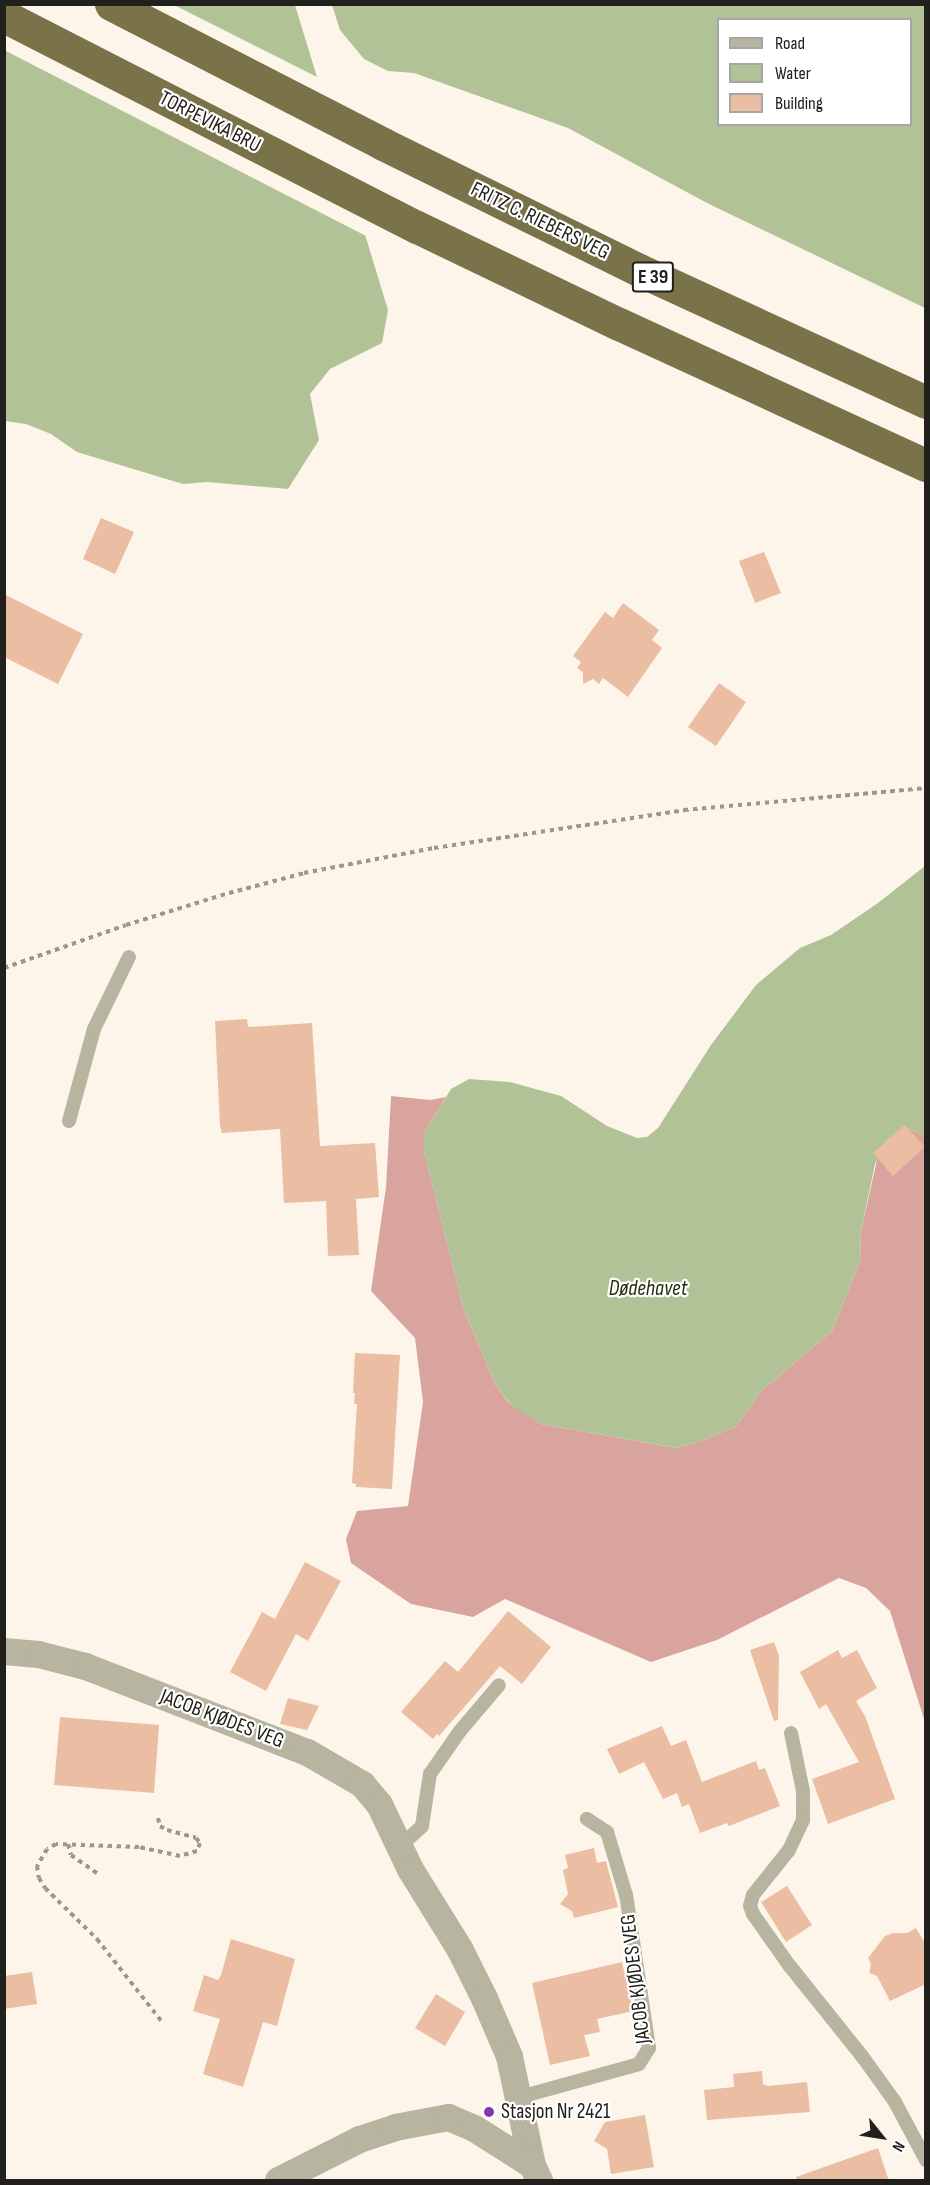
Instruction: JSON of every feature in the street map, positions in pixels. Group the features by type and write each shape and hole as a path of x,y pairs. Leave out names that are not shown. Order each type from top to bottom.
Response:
{"highway":[{"name":"FRITZ C. RIEBERS VEG","path":"111,4 383,144 639,270 926,402"},
{"name":"TORPEVIKA BRU","path":"4,15 417,226 629,329 926,465"}],"street":[{"name":"JACOB KJØDES VEG","path":"4,1651 38,1654 85,1666 269,1736 338,1767 362,1784 379,1804 399,1847 459,1948 484,1998 509,2056 535,2173"},
{"path":"278,2181 360,2139 394,2127 448,2117 474,2128 535,2173"}],"lane":[{"path":"69,1122 94,1029 129,957"},
{"path":"399,1847 422,1826 430,1774 460,1731 499,1685"},
{"path":"791,1733 803,1791 803,1820 789,1850 753,1895 750,1905 753,1914 789,1965 862,2056 895,2102 926,2160"},
{"name":"JACOB KJØDES VEG","path":"519,2097 639,2064 649,2048 626,1895 606,1832 587,1819"}],"path":[{"path":"4,968 126,925 229,893 304,873 434,848 684,810 926,788"},
{"path":"158,1818 160,1826 167,1830 196,1838 200,1843 197,1851 180,1856 139,1848 68,1844 47,1849 37,1866 39,1878 45,1888 97,1939 162,2022"},
{"path":"68,1844 71,1855 97,1873"}],"shaded area":[{"path":"391,1096 430,1100 446,1097 424,1133 424,1151 464,1310 496,1386 509,1403 541,1424 677,1448 701,1441 736,1426 760,1392 832,1331 860,1261 861,1231 877,1160 887,1140 902,1127 925,1135 925,1722 890,1611 866,1588 839,1578 717,1640 651,1662 505,1599 473,1617 411,1604 351,1563 346,1539 357,1511 408,1506 423,1402 415,1338 371,1291 386,1187"}],"water":[{"path":"4,5 295,5 388,310 382,343 330,369 310,394 319,440 288,489 207,482 183,484 77,452 51,434 26,424 5,421"},
{"path":"332,5 925,5 925,308 707,203 568,128 414,73 388,71 364,59 340,30"},
{"name":"Dødehavet","path":"925,866 925,1135 902,1127 887,1140 875,1164 861,1231 860,1261 832,1331 760,1392 736,1426 701,1441 677,1448 541,1424 512,1406 496,1386 464,1310 424,1151 424,1133 451,1089 469,1079 510,1082 561,1096 607,1126 637,1138 647,1137 658,1128 711,1045 756,985 800,948 831,935 878,903"}],"pier":[{"path":"5,5 174,5 321,79 370,238 4,50"}],"building":[{"path":"101,518 134,532 115,574 83,559"},
{"path":"764,552 781,593 755,603 739,561"},
{"path":"4,594 83,634 58,684 4,657"},
{"path":"623,603 659,630 652,640 662,648 628,697 603,678 599,684 593,679 583,684 583,672 577,668 581,662 573,656 605,612 613,618"},
{"path":"719,683 746,702 716,746 688,727"},
{"path":"247,1019 248,1027 312,1023 320,1146 375,1143 379,1197 356,1199 359,1255 328,1256 326,1201 284,1203 280,1129 222,1133 215,1021"},
{"path":"905,1125 925,1147 893,1176 873,1153"},
{"path":"355,1353 400,1355 392,1489 356,1487 356,1484 352,1483 357,1404 354,1404 355,1393 353,1393"},
{"path":"305,1562 341,1581 308,1641 296,1634 266,1691 230,1672 262,1612 275,1619"},
{"path":"508,1611 551,1647 522,1684 500,1666 439,1736 437,1734 433,1739 401,1712 445,1661 458,1672"},
{"path":"774,1642 779,1656 778,1720 774,1721 750,1650"},
{"path":"838,1650 842,1658 857,1650 877,1688 856,1701 865,1716 895,1799 828,1824 812,1779 859,1762 826,1704 819,1709 800,1672"},
{"path":"288,1698 319,1706 307,1730 280,1724"},
{"path":"60,1717 159,1725 154,1793 54,1785"},
{"path":"662,1726 671,1746 686,1740 702,1782 756,1761 759,1770 765,1768 780,1806 729,1826 727,1823 700,1833 689,1804 682,1807 677,1793 663,1799 644,1762 619,1774 607,1749"},
{"path":"594,1848 597,1863 606,1861 618,1907 574,1918 572,1911 560,1904 568,1894 563,1870 568,1868 565,1855"},
{"path":"787,1886 812,1925 786,1942 761,1902"},
{"path":"916,1928 926,1945 926,1984 890,2001 877,1976 869,1973 871,1964 868,1958 885,1936 893,1933 907,1933"},
{"path":"231,1939 295,1959 277,2026 263,2022 243,2087 203,2074 220,2019 193,2011 204,1975 218,1980 221,1975"},
{"path":"622,1962 633,2011 597,2019 600,2032 584,2035 590,2056 550,2065 532,1983"},
{"path":"32,1972 37,2004 4,2009 4,1976"},
{"path":"436,1994 465,2012 445,2046 415,2028"},
{"path":"762,2071 763,2084 767,2086 807,2082 810,2112 707,2120 704,2090 734,2087 733,2074"},
{"path":"645,2115 654,2167 611,2174 607,2149 594,2141 605,2122"},
{"path":"878,2148 889,2181 797,2181 796,2177"}],"place":[{"name":"Stasjon Nr 2421","path":"489,2112"}]}
